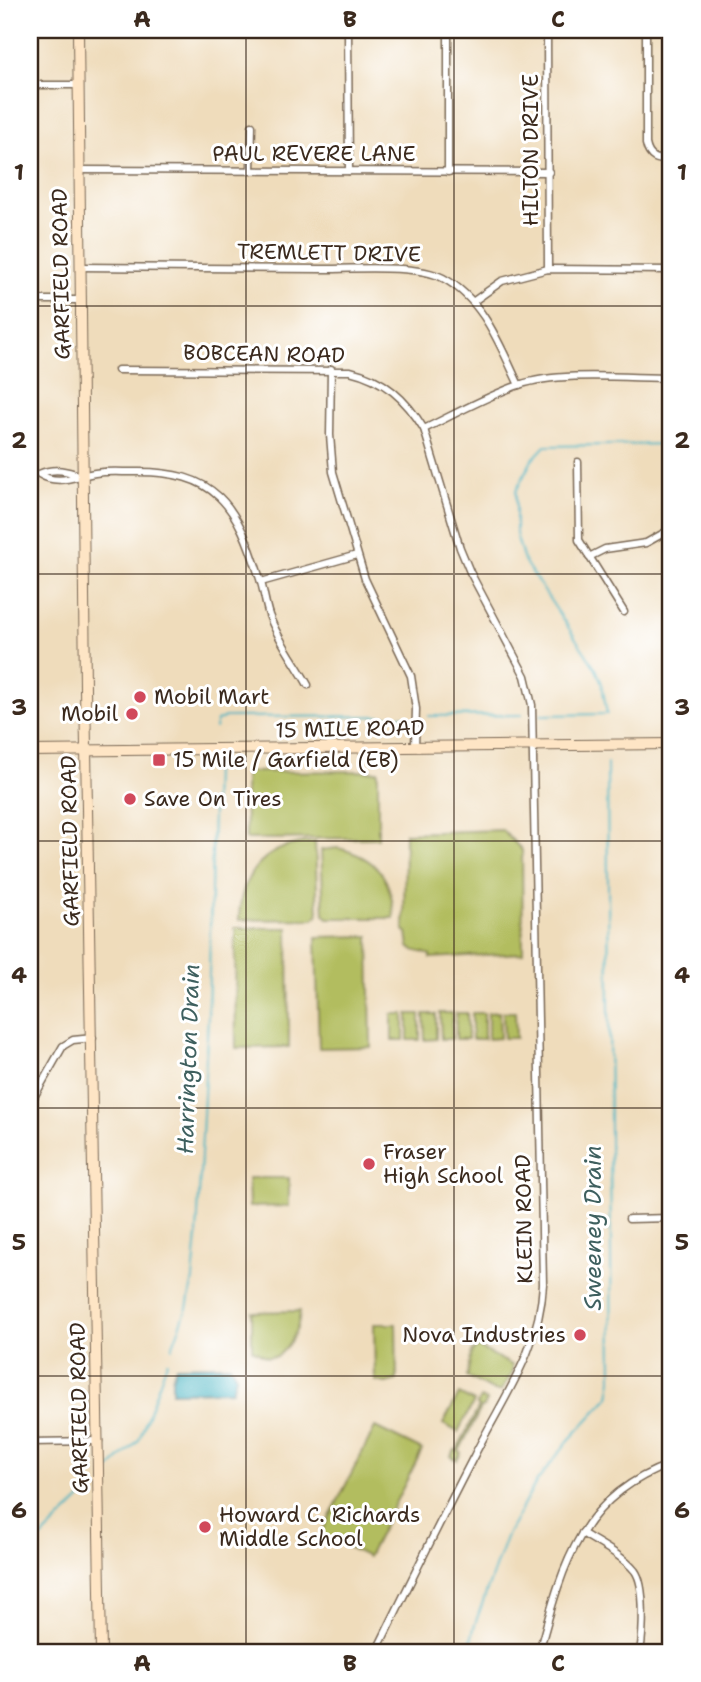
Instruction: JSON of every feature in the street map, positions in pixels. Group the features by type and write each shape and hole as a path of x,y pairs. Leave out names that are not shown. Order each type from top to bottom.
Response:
{"main road":[{"name":"GARFIELD ROAD","path":"78,30 82,476 101,1652"},
{"name":"15 MILE ROAD","path":"30,751 671,744"}],"street":[{"path":"348,30 349,171"},
{"path":"448,30 448,172"},
{"name":"HILTON DRIVE","path":"547,30 548,270"},
{"path":"646,30 646,144 654,159 671,160"},
{"path":"30,85 78,85"},
{"path":"251,171 252,126"},
{"name":"PAUL REVERE LANE","path":"79,170 549,172"},
{"name":"TREMLETT DRIVE","path":"80,267 418,271 443,278 474,302 494,333 519,385"},
{"path":"474,302 502,281 548,270 671,270"},
{"path":"30,300 80,300"},
{"path":"331,369 331,458 372,595 411,676 416,709 415,747"},
{"name":"BOBCEAN ROAD","path":"118,370 331,369 360,373 379,381 407,403 424,429 465,560 525,676 532,705 533,746"},
{"path":"424,429 519,385 554,378 671,378"},
{"path":"578,462 579,540 624,612"},
{"path":"30,471 39,474 49,470 65,470 82,476 95,473 147,472 189,478 217,494 243,528 275,630 308,685"},
{"path":"589,557 605,549 646,543 671,529"},
{"path":"261,582 358,555"},
{"name":"KLEIN ROAD","path":"376,1652 475,1452 523,1364 535,1337 541,1308 543,1284 533,746"},
{"path":"30,1104 63,1046 74,1040 93,1038"},
{"path":"629,1219 671,1218"},
{"path":"30,1442 99,1441"},
{"path":"539,1652 559,1579 582,1532 610,1500 626,1487 671,1464"},
{"path":"582,1532 628,1564 638,1577 641,1594 640,1652"}],"green space":[{"path":"378,771 378,838 246,839 245,772"},
{"path":"502,830 522,850 523,953 430,958 430,955 409,947 407,932 404,931 405,833"},
{"path":"305,842 315,842 318,914 314,919 239,920 244,890 256,867 276,851"},
{"path":"338,848 363,858 380,872 390,892 394,918 328,918 324,914 321,850"},
{"path":"235,928 288,928 289,1047 236,1048"},
{"path":"369,936 371,1047 319,1048 316,937"},
{"path":"499,1012 500,1038 488,1039 488,1013"},
{"path":"503,1012 515,1012 516,1038 504,1038"},
{"path":"440,1013 452,1013 452,1039 441,1039"},
{"path":"456,1013 467,1013 468,1039 456,1039"},
{"path":"472,1013 484,1013 484,1039 472,1039"},
{"path":"392,1014 404,1014 404,1040 392,1040"},
{"path":"408,1014 420,1014 420,1040 408,1040"},
{"path":"424,1014 436,1014 436,1039 425,1040"},
{"path":"248,1178 289,1178 289,1206 249,1207"},
{"path":"300,1311 294,1336 278,1356 267,1357 252,1349 252,1312"},
{"path":"374,1324 396,1324 397,1380 386,1383 375,1381"},
{"path":"478,1347 512,1365 512,1373 501,1391 494,1391 467,1377 472,1351"},
{"path":"459,1394 474,1402 458,1432 443,1424"},
{"path":"481,1398 487,1401 459,1451 461,1453 457,1460 451,1456 457,1450"},
{"path":"375,1427 422,1450 368,1557 321,1534"}],"water":[{"path":"230,1365 236,1376 232,1391 172,1392 176,1366"}],"waterway":[{"name":"Harrington Drain","path":"541,715 607,714 602,684 596,669 524,561 516,534 516,491 532,460 545,446 671,444"},
{"name":"Harrington Drain","path":"429,716 522,715"},
{"name":"Harrington Drain","path":"215,728 217,721 225,717 406,716"},
{"name":"Sweeney Drain","path":"468,1652 475,1624 506,1537 535,1484 568,1441 609,1397 612,1379 607,763"},
{"name":"Harrington Drain","path":"172,1348 187,1308 197,1235 208,1016 214,768"},
{"name":"Harrington Drain","path":"105,1473 139,1440 167,1362"},
{"name":"Harrington Drain","path":"30,1549 93,1487"}],"place":[{"name":"Mobil Mart","path":"140,697"},
{"name":"Mobil","path":"132,714"},
{"name":"15 Mile / Garfield (EB)","path":"159,760"},
{"name":"Save On Tires","path":"130,799"},
{"name":"Fraser High School","path":"369,1164"},
{"name":"Nova Industries","path":"580,1335"},
{"name":"Howard C. Richards Middle School","path":"205,1527"}]}
